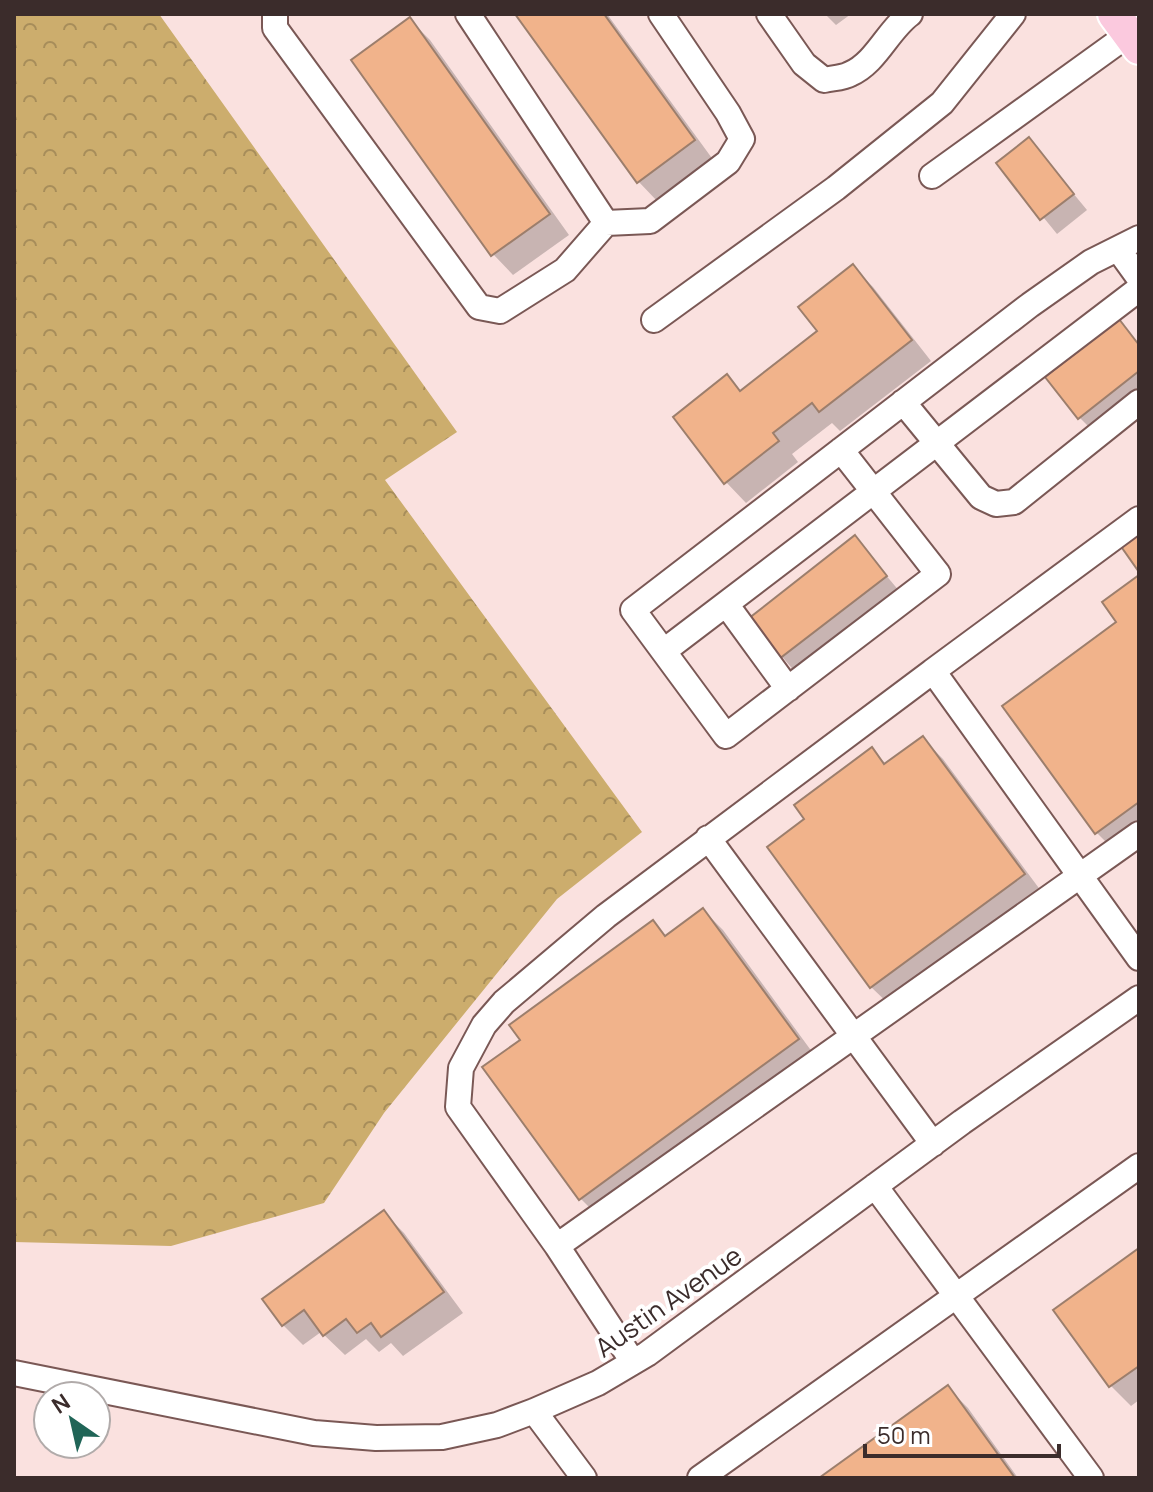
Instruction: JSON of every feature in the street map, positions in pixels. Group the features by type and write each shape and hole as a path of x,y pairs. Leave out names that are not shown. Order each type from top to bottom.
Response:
{"street":[{"path":"275,14 275,28 479,307 500,311 565,270 606,223 650,221 728,162 742,139 661,14"},
{"path":"468,14 606,223"},
{"path":"769,14 804,64 824,80 851,74 879,50 900,21 910,14"},
{"path":"654,320 836,188 942,103 1013,14"},
{"path":"932,176 1128,32"},
{"path":"841,450 938,574 726,736 633,610 903,402 1042,296 1091,262 1128,243 1139,278"},
{"path":"664,651 1139,289"},
{"path":"903,402 981,497 996,504 1014,502 1139,402"},
{"path":"633,1362 557,1246 458,1107 461,1068 484,1025 504,1002 606,916 1139,519"},
{"path":"726,604 788,689"},
{"path":"933,671 1139,958"},
{"path":"557,1246 1139,834"},
{"path":"708,838 852,1038 933,1144"},
{"name":"Austin Avenue","path":"14,1373 314,1433 376,1438 442,1437 497,1425 598,1383 633,1362 1139,998"},
{"path":"700,1478 1139,1166"},
{"path":"875,1186 1091,1478"},
{"path":"534,1411 584,1478"}],"green space":[{"path":"14,14 159,14 457,432 385,480 642,832 557,899 384,1113 324,1203 171,1246 14,1242"}],"building":[{"path":"515,14 604,14 695,140 637,183"},
{"path":"410,17 550,214 491,256 351,60"},
{"path":"1029,137 1074,194 1040,220 996,163"},
{"path":"853,264 912,340 819,412 812,403 773,433 779,441 724,484 673,417 727,374 740,391 817,331 798,307"},
{"path":"1119,319 1139,345 1139,371 1078,419 1045,377"},
{"path":"1139,532 1139,572 1120,545"},
{"path":"855,535 887,576 779,659 748,619"},
{"path":"1139,575 1139,802 1095,834 1002,706 1116,622 1102,602"},
{"path":"923,736 1025,874 870,988 767,847 804,819 794,805 872,747 884,764"},
{"path":"703,908 799,1039 579,1200 482,1067 520,1040 509,1025 653,920 665,936"},
{"path":"384,1210 444,1292 381,1337 371,1323 357,1333 346,1319 323,1336 304,1310 282,1326 262,1299"},
{"path":"1139,1248 1139,1366 1109,1387 1053,1310"},
{"path":"948,1385 1015,1478 819,1478"}]}
